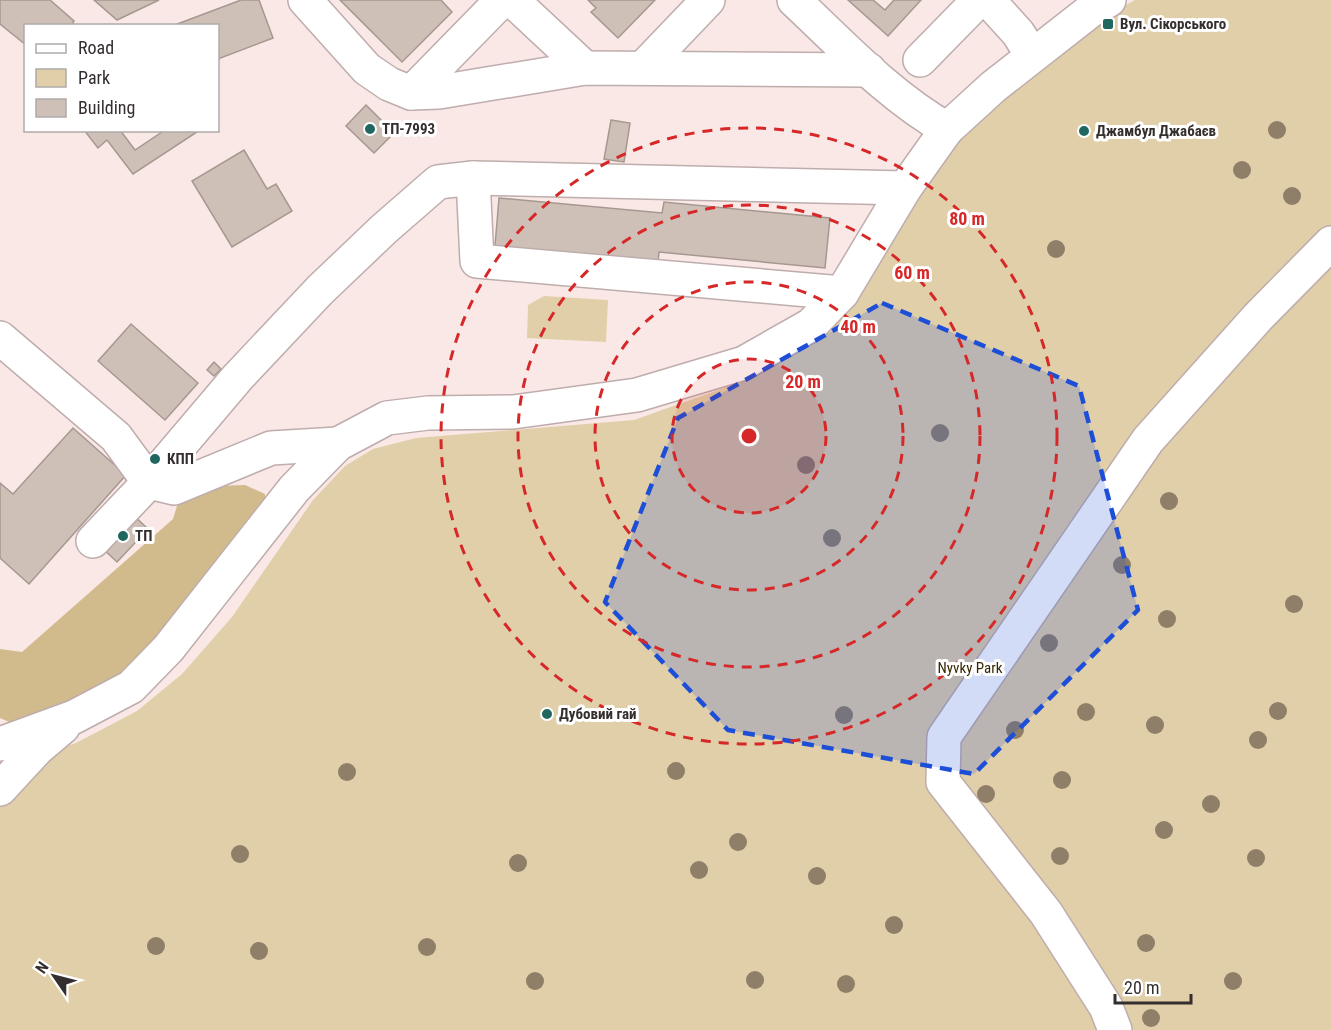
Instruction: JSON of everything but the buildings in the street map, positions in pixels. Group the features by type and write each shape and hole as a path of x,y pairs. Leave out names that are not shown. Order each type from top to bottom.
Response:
{"street":[{"path":"305,0 367,69 389,84 411,93 440,93 585,68 869,70"},
{"path":"411,93 502,0"},
{"path":"512,0 585,68"},
{"path":"644,67 708,0"},
{"path":"794,0 869,70 926,117 947,129"},
{"path":"920,60 970,9 974,0"},
{"path":"988,0 1018,33 1032,55"},
{"path":"0,744 74,717 131,687 161,657 211,597 294,489 338,444 387,418 428,413 513,412 637,395 744,363 812,325 842,293 905,188 947,129 993,87 1094,4"},
{"path":"93,541 149,482 237,377 320,290 438,182 473,178 905,188"},
{"path":"473,178 477,261 842,293"},
{"path":"1115,1030 1106,1007 1046,913 943,782 944,737 1148,440 1258,317 1331,243"},
{"path":"0,338 116,437 149,482 174,489 271,448 338,444"},
{"path":"0,789 37,749 74,717"}],"highlighted area":[{"path":"882,303 1079,386 1138,610 974,774 728,730 605,602 678,418"}],"green space":[{"name":"Nyvky Park","path":"1135,0 1331,0 1331,1030 0,1030 0,768 76,743 137,711 182,674 232,617 313,500 345,466 373,449 416,438 634,420 752,378 806,343 933,159 1084,28"},
{"path":"544,296 608,300 606,342 527,338 528,305"}],"shaded area":[{"path":"245,485 265,494 265,508 136,663 84,699 16,725 0,718 0,649 22,652 173,519 181,493 215,486"}],"place":[{"name":"Вул. Сікорського","path":"1108,24"},
{"name":"ТП-7993","path":"370,129"},
{"name":"Джамбул Джабаєв","path":"1084,131"},
{"name":"КПП","path":"155,459"},
{"name":"ТП","path":"123,536"},
{"name":"Дубовий гай","path":"547,714"}]}
